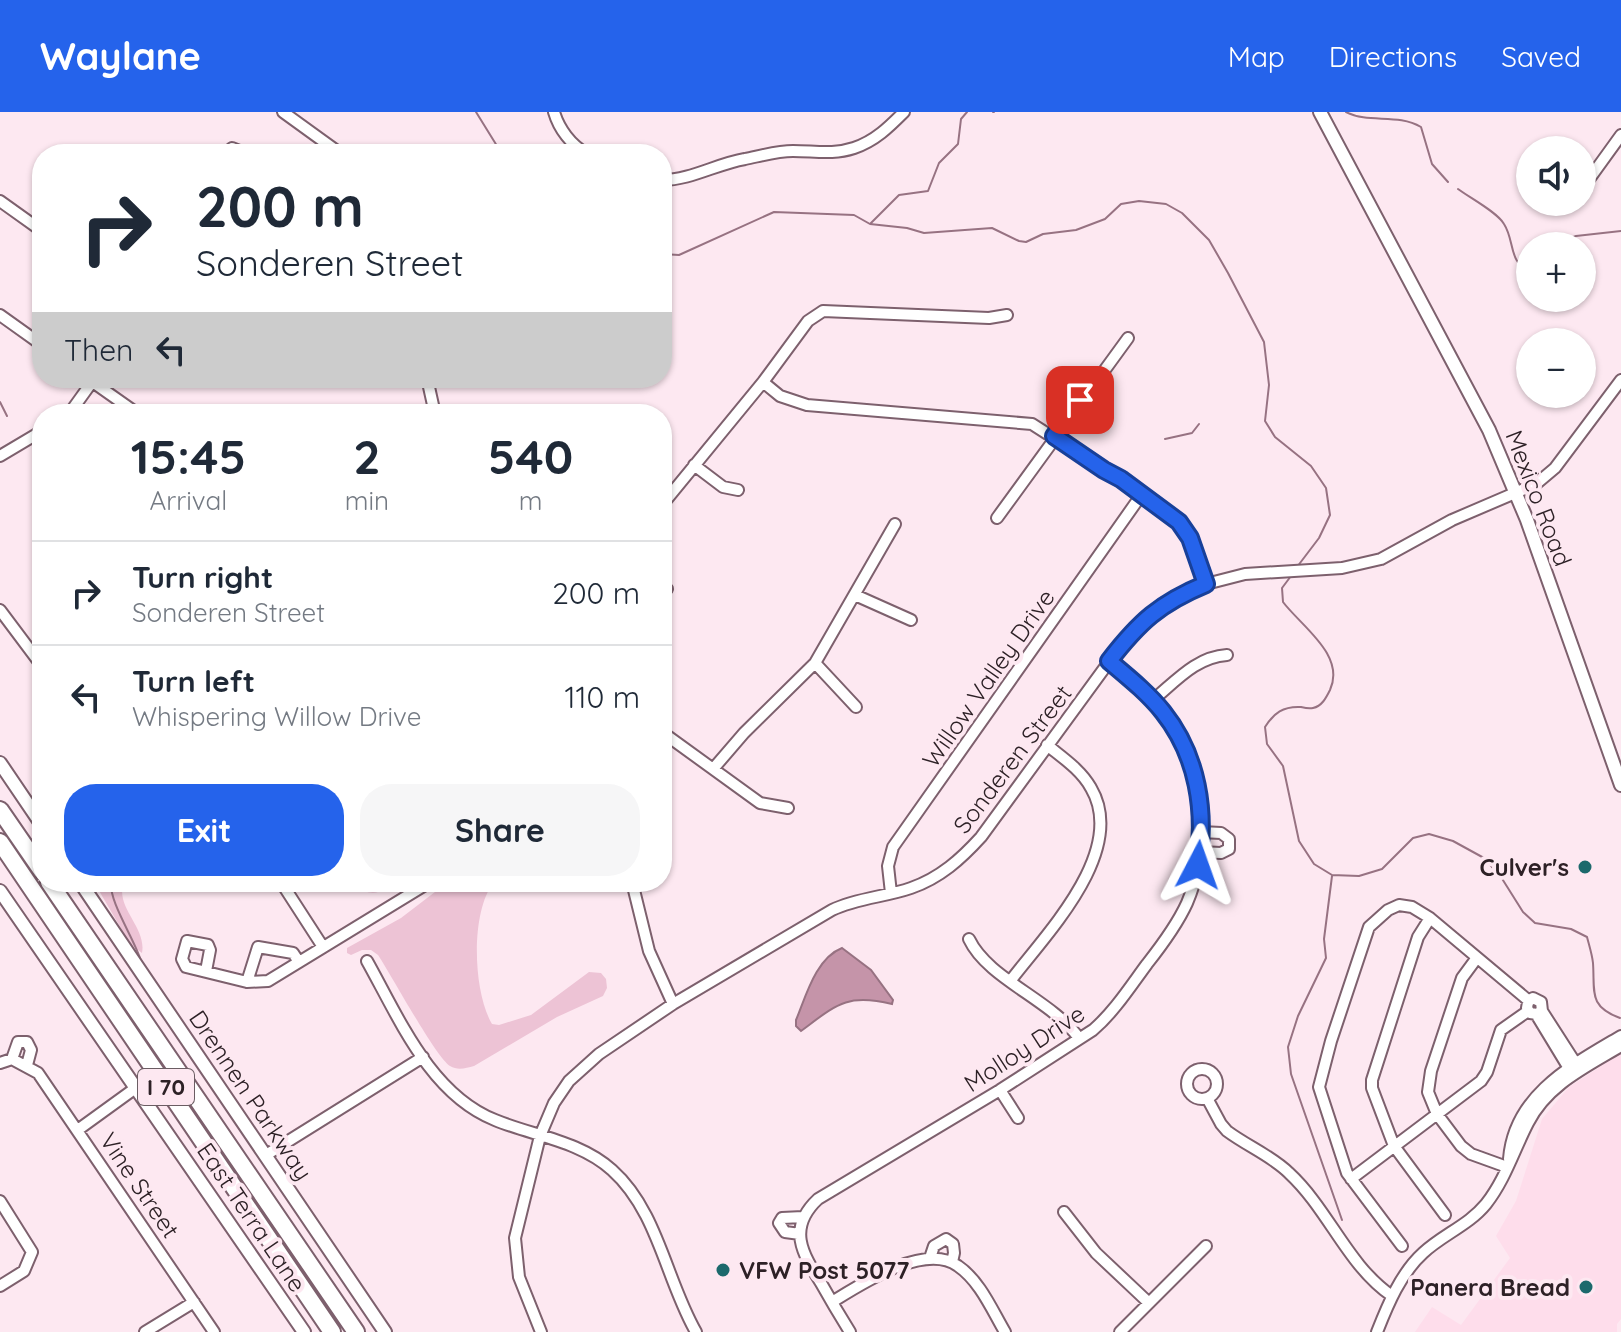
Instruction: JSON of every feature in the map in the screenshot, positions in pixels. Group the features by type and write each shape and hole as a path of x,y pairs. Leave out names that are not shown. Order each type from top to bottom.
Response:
{"highway":[{"path":"0,810 32,856"},
{"name":"I 70","path":"0,842 32,889"},
{"name":"I 70","path":"34,892 332,1332"},
{"name":"I 70","path":"56,892 356,1332"}],"main road":[{"name":"Mexico Road","path":"1320,112 1480,410 1516,494 1621,785"},
{"path":"0,763 32,810"},
{"name":"East Terra Lane","path":"0,891 304,1332"},
{"name":"Drennen Parkway","path":"87,892 385,1332"}],"street":[{"path":"283,112 327,144"},
{"path":"554,112 559,127 574,144"},
{"path":"672,180 740,159 791,151 832,153 856,147 884,132 904,112"},
{"path":"1596,170 1621,135"},
{"path":"0,201 32,224"},
{"path":"672,492 763,382 808,321 823,311 989,318 1007,315"},
{"path":"0,315 32,338"},
{"path":"997,518 1128,338"},
{"name":"Sonderen Street","path":"541,1332 519,1277 515,1238 540,1136 554,1103 583,1066 673,1004 843,905 912,888 958,862 981,837 1109,661 1143,620 1178,595 1245,574 1342,568 1394,554 1452,520 1516,494 1550,474 1621,380"},
{"path":"763,382 780,396 807,405 1032,424 1142,494 1179,522 1198,558 1206,584"},
{"path":"101,388 124,404"},
{"path":"0,456 32,437"},
{"path":"694,465 723,487 738,490"},
{"name":"Willow Valley Drive","path":"891,893 888,866 893,847 1142,494"},
{"path":"713,769 744,733 815,663 895,524"},
{"path":"855,595 911,620"},
{"path":"0,610 32,653"},
{"path":"1153,700 1195,665 1210,656 1227,655"},
{"name":"Molloy Drive","path":"850,1332 803,1253 800,1234 785,1232 779,1223 782,1218 803,1217 818,1199 1000,1090 1106,1019 1175,925 1188,901 1200,852 1201,832 1196,780 1188,754 1174,727 1153,700 1109,661"},
{"path":"815,663 856,707"},
{"path":"672,739 760,803 788,808"},
{"path":"1011,980 1084,881 1100,839 1099,810 1093,790 1078,771 1047,745"},
{"path":"1200,852 1226,852 1230,844 1221,833 1201,832"},
{"path":"287,892 323,947"},
{"path":"206,971 247,982 268,981 414,892"},
{"path":"634,892 649,951 673,1004"},
{"path":"1402,1246 1351,1179 1320,1094 1320,1078 1331,1041 1369,927 1376,918 1399,905 1412,907 1430,918 1534,1009 1574,1069"},
{"path":"1430,918 1418,937 1372,1080 1374,1095 1394,1146 1445,1215"},
{"path":"969,939 980,958 1067,1022 1079,1038"},
{"path":"247,982 258,947 293,953 299,962"},
{"path":"1476,959 1462,978 1431,1071 1428,1092 1437,1114 1466,1151 1508,1164"},
{"path":"367,961 423,1057 449,1090 468,1106 493,1119 568,1143 594,1156 625,1184 645,1213 679,1299 696,1332"},
{"path":"1351,1179 1481,1081 1501,1030 1534,1009"},
{"path":"1377,1332 1392,1296 1407,1271 1423,1253 1485,1204 1501,1182 1538,1108 1574,1069 1621,1036"},
{"name":"Vine Street","path":"12,1059 15,1046 24,1040 30,1044 31,1050 27,1065"},
{"path":"1574,1069 1621,1046"},
{"path":"266,1155 423,1057"},
{"name":"Vine Street","path":"0,1063 12,1059 38,1073 79,1129 214,1332"},
{"path":"79,1129 137,1087"},
{"path":"1000,1090 1018,1118"},
{"path":"1207,1098 1227,1131 1288,1172 1363,1270 1376,1285 1392,1296"},
{"path":"0,1201 32,1252 24,1271 0,1286"},
{"path":"1064,1212 1096,1253 1149,1303"},
{"path":"800,1234 803,1217"},
{"path":"930,1258 934,1246 946,1239 953,1244 952,1262"},
{"path":"1120,1332 1206,1246"},
{"path":"832,1302 868,1279 930,1258 952,1262 967,1273 988,1302 1001,1331"},
{"path":"145,1332 194,1302"}],"shaded area":[{"path":"100,892 122,892 140,934 142,953 130,944"},
{"path":"435,892 488,892 481,912 477,952 481,993 492,1024 499,1025 531,1015 589,972 601,973 606,979 607,988 603,996 557,1017 474,1066 459,1069 450,1066 424,1032 378,955 371,950 351,955 347,953 347,948 401,918"},
{"path":"842,948 871,970 893,1000 892,1004 852,1001 833,1008 801,1031 796,1026 796,1020 813,979 825,960"},
{"path":"1621,1053 1621,1319 1617,1332 1415,1332 1432,1307 1461,1325 1510,1258 1496,1236 1516,1201 1542,1119 1569,1087"}],"waterway":[{"path":"476,112 496,144"},
{"path":"871,223 899,195 928,191 939,163 958,144 961,119 967,112"},
{"path":"1346,112 1355,116 1402,120 1421,127 1432,164 1448,182"},
{"path":"1458,189 1501,219 1516,258"},
{"path":"672,255 679,255 774,212 854,215 870,224 924,233 992,228 1026,242 1043,234 1076,230 1105,219 1121,204 1139,201 1166,204 1182,213 1209,240 1264,342 1269,385 1265,421 1275,437 1311,466 1326,488 1330,515 1319,538 1297,567"},
{"path":"1596,234 1621,231"},
{"path":"0,402 7,416"},
{"path":"1165,439 1192,433 1199,424"},
{"path":"1291,576 1282,588 1283,602 1327,653 1333,677 1328,693 1319,705 1284,709 1265,727 1267,744 1283,766 1299,841 1314,864 1332,875 1359,876 1382,869 1413,838 1429,834 1453,841 1484,858 1501,877 1523,912 1535,923 1571,929 1587,937 1593,960 1595,997 1603,1008 1620,1018"},
{"path":"1332,876 1324,939 1326,958 1298,1016 1288,1047 1291,1074 1342,1220"},
{"path":"112,892 141,961"}],"place":[{"name":"Culver's","path":"1585,867"},
{"name":"VFW Post 5077","path":"723,1270"},
{"name":"Panera Bread","path":"1586,1287"}],"route":[{"path":"1080,400 1054,436 1121,479 1179,522 1190,538 1206,584 1178,595 1143,620 1109,661 1153,700 1174,727 1188,754 1201,806 1198,865"}]}
